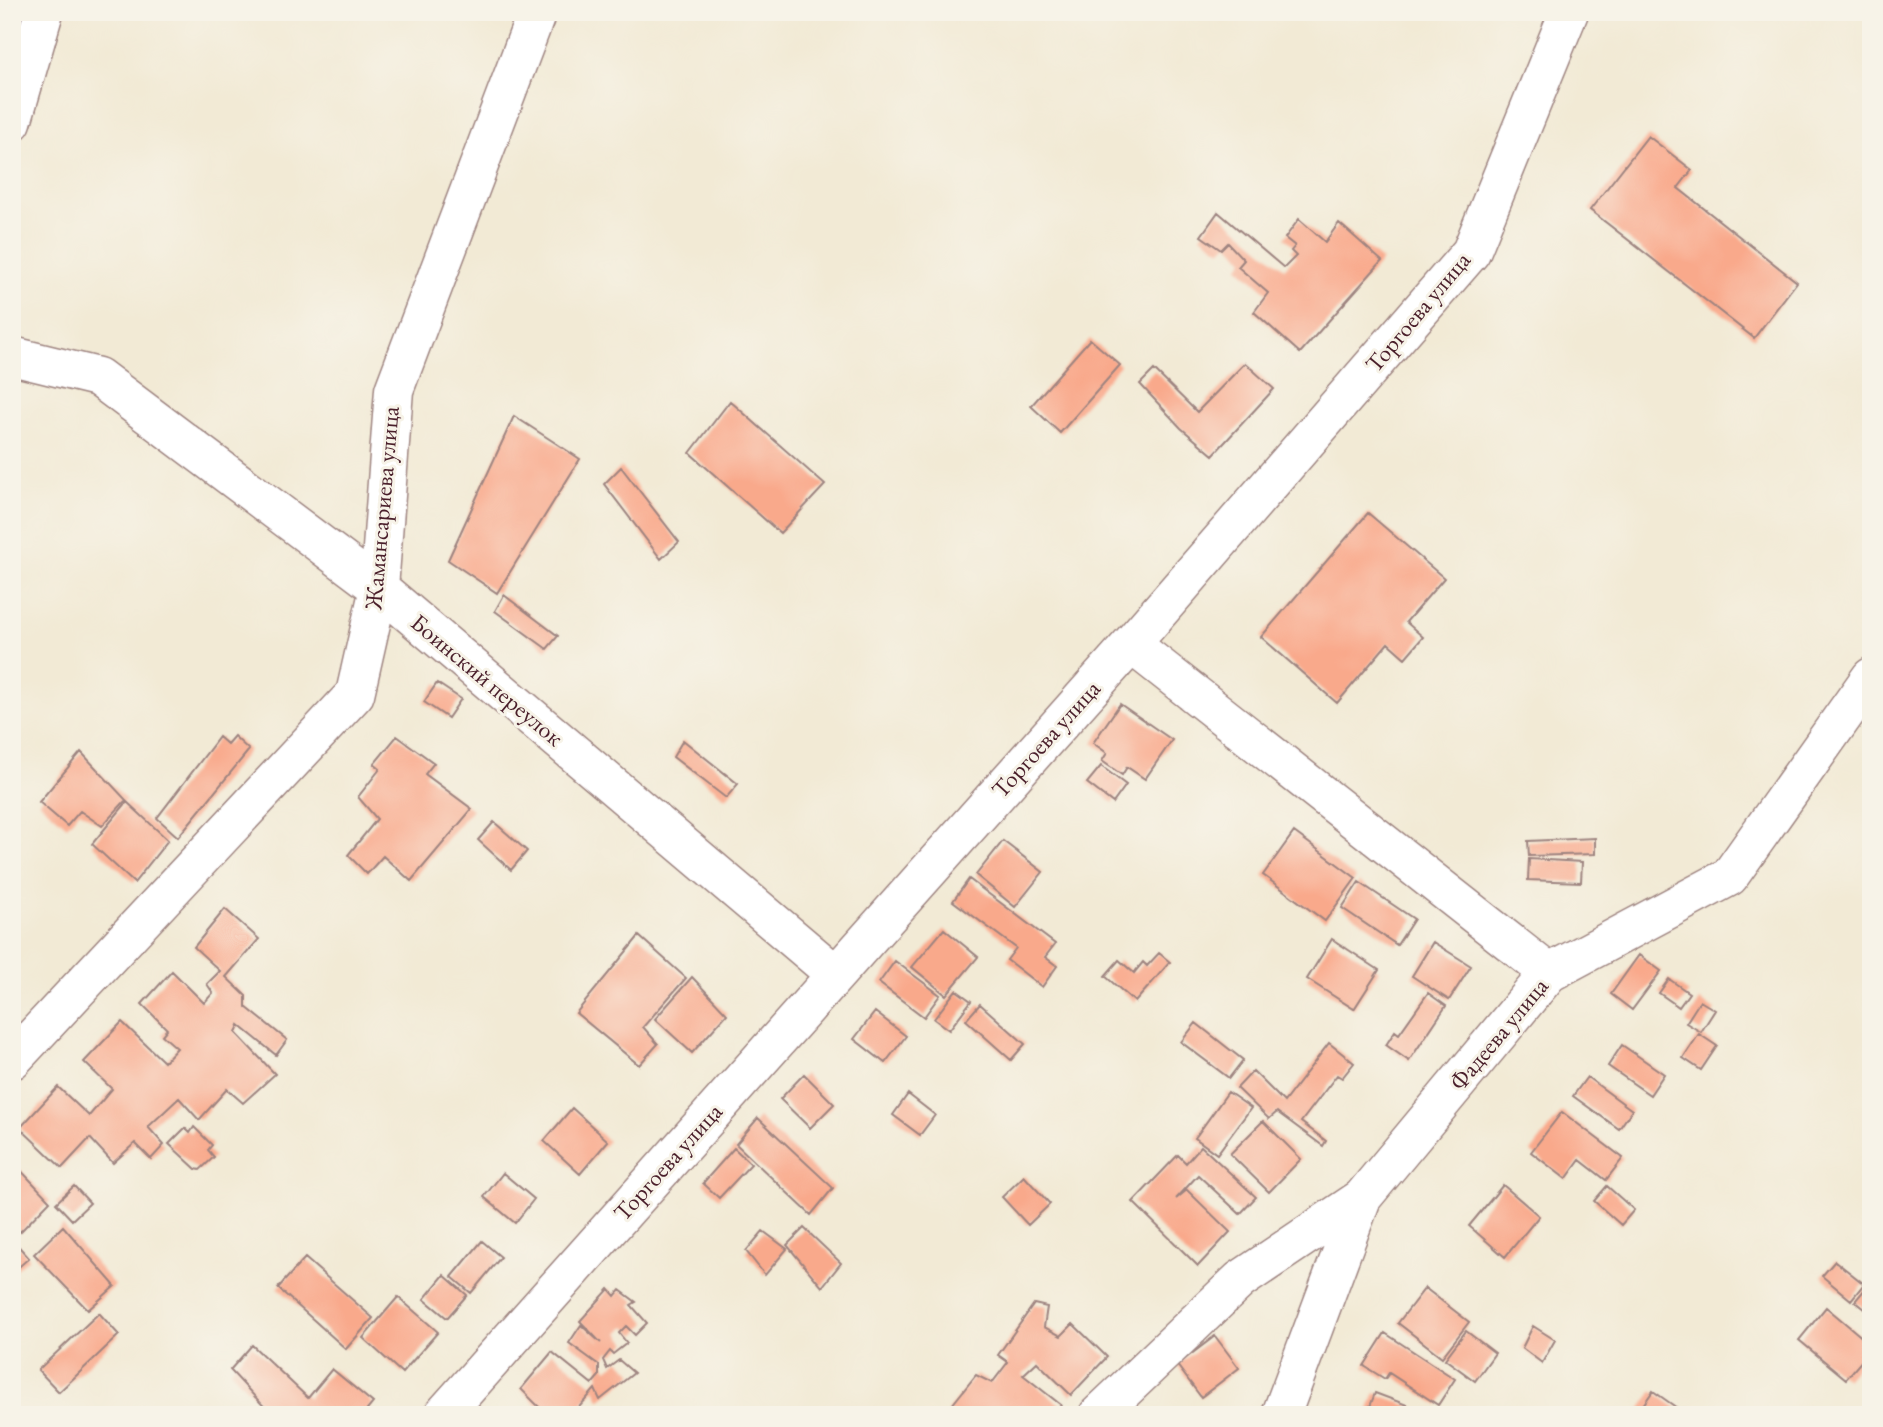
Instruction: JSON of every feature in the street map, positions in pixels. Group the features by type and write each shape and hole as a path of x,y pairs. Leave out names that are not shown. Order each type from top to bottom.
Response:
{"street":[{"path":"12,122 44,12"},
{"name":"Жамансариева улица","path":"12,1060 355,694 379,588 394,390 537,12"},
{"name":"Торгоева улица","path":"443,1415 1131,644 1471,252 1569,12"},
{"name":"Боинский переулок","path":"12,356 98,377 379,588 835,974"},
{"path":"1131,644 1549,974"},
{"name":"Фадеева улица","path":"1281,1415 1362,1198 1549,974 1729,877 1871,677"},
{"path":"1098,1415 1240,1280 1362,1198"}],"building":[{"path":"1648,136 1692,170 1678,188 1797,282 1754,338 1590,210"},
{"path":"1218,212 1284,268 1296,256 1291,251 1295,246 1285,238 1299,219 1325,242 1339,223 1382,261 1300,353 1254,312 1268,293 1238,267 1244,260 1228,243 1221,250 1201,236"},
{"path":"1090,339 1120,365 1060,433 1031,406"},
{"path":"1245,363 1274,389 1213,455 1181,428 1140,384 1154,370 1197,412"},
{"path":"730,401 825,485 780,533 690,453"},
{"path":"514,416 580,459 497,593 448,560"},
{"path":"621,467 679,542 661,559 604,484"},
{"path":"1368,513 1444,578 1406,622 1423,637 1405,658 1388,643 1337,703 1261,637"},
{"path":"504,595 558,636 547,649 495,611"},
{"path":"437,683 461,699 448,718 424,702"},
{"path":"1120,704 1172,740 1145,779 1127,767 1122,775 1102,761 1107,753 1093,743"},
{"path":"234,736 249,750 178,837 157,818 219,737 227,744"},
{"path":"397,736 434,763 425,774 472,809 411,881 383,856 367,874 348,855 377,819 358,797 380,769 374,764"},
{"path":"683,740 738,784 726,798 673,757"},
{"path":"81,752 126,800 102,826 80,811 67,826 39,802"},
{"path":"1101,766 1126,785 1113,803 1087,783"},
{"path":"127,802 168,840 134,883 92,844"},
{"path":"494,822 527,851 511,870 478,840"},
{"path":"1294,832 1356,878 1325,921 1263,875"},
{"path":"1595,838 1595,854 1529,856 1528,841"},
{"path":"1003,841 1043,872 1015,907 976,875"},
{"path":"1529,859 1582,862 1581,882 1528,880"},
{"path":"969,879 1055,944 1045,957 1057,966 1042,987 1007,960 1016,948 953,901"},
{"path":"1359,882 1414,919 1397,945 1342,908"},
{"path":"225,909 259,939 226,977 246,996 246,1007 287,1040 276,1055 239,1025 236,1033 275,1074 243,1103 227,1089 199,1120 179,1098 148,1127 164,1145 151,1159 135,1143 113,1163 90,1138 62,1168 20,1128 58,1087 89,1116 112,1089 84,1062 122,1022 164,1062 177,1048 162,1035 167,1029 142,1004 172,971 204,1003 213,993 207,984 220,971 194,947"},
{"path":"944,929 978,957 946,995 912,967"},
{"path":"639,936 686,978 643,1027 658,1044 639,1065 576,1013"},
{"path":"1332,939 1379,970 1354,1009 1307,979"},
{"path":"1433,942 1471,966 1449,1000 1412,976"},
{"path":"1159,953 1170,962 1135,1002 1105,976 1119,960 1134,973 1143,962 1147,966"},
{"path":"1639,955 1661,971 1632,1010 1611,994"},
{"path":"895,961 940,995 924,1017 879,983"},
{"path":"692,977 727,1014 692,1053 655,1019"},
{"path":"1669,979 1689,993 1679,1007 1659,993"},
{"path":"956,990 971,1001 949,1030 934,1019"},
{"path":"1428,993 1446,1006 1409,1061 1386,1045 1395,1031 1399,1034"},
{"path":"1700,1001 1715,1010 1701,1032 1686,1023"},
{"path":"980,1004 1025,1044 1011,1060 966,1020"},
{"path":"875,1012 906,1036 885,1063 854,1039"},
{"path":"1196,1023 1243,1060 1229,1078 1181,1042"},
{"path":"1699,1034 1717,1046 1701,1070 1683,1058"},
{"path":"1329,1043 1354,1063 1342,1078 1337,1075 1301,1122 1326,1141 1323,1146 1277,1112 1269,1119 1237,1088 1253,1071 1284,1102"},
{"path":"1622,1045 1664,1074 1650,1095 1608,1066"},
{"path":"804,1074 834,1104 810,1128 780,1099"},
{"path":"1587,1077 1632,1110 1619,1129 1573,1096"},
{"path":"1228,1092 1251,1108 1217,1154 1195,1138"},
{"path":"908,1094 935,1115 920,1135 893,1115"},
{"path":"572,1108 608,1141 580,1174 544,1141"},
{"path":"1562,1112 1623,1158 1606,1180 1580,1160 1566,1179 1531,1152"},
{"path":"758,1118 833,1188 811,1215 736,1144"},
{"path":"1263,1121 1301,1159 1269,1192 1230,1154"},
{"path":"194,1127 212,1145 208,1150 214,1157 200,1170 169,1144 185,1128 190,1133"},
{"path":"1201,1146 1256,1197 1240,1214 1198,1175 1176,1199 1187,1190 1230,1232 1198,1266 1133,1202 1178,1155 1186,1163"},
{"path":"734,1148 751,1164 719,1198 703,1183"},
{"path":"12,1161 50,1201 20,1232 12,1224"},
{"path":"503,1173 534,1199 515,1223 484,1197"},
{"path":"1024,1176 1050,1204 1028,1225 1002,1197"},
{"path":"1503,1185 1539,1216 1505,1257 1469,1226"},
{"path":"74,1186 90,1203 72,1220 56,1203"},
{"path":"1607,1186 1634,1210 1621,1225 1594,1201"},
{"path":"63,1226 115,1286 88,1310 34,1254"},
{"path":"804,1228 841,1263 822,1287 787,1245"},
{"path":"763,1231 787,1249 765,1275 746,1251"},
{"path":"12,1239 29,1258 13,1272 12,1270"},
{"path":"482,1241 501,1257 471,1293 452,1277"},
{"path":"305,1258 373,1318 346,1349 278,1288"},
{"path":"1835,1261 1864,1284 1851,1300 1822,1276"},
{"path":"444,1275 467,1295 447,1318 424,1299"},
{"path":"1871,1282 1871,1314 1855,1301"},
{"path":"1425,1288 1469,1322 1442,1357 1398,1323"},
{"path":"609,1289 615,1296 620,1290 636,1302 631,1305 647,1323 635,1335 626,1326 619,1333 627,1343 613,1354 610,1351 603,1360 607,1369 619,1360 634,1373 600,1400 595,1389 572,1415 547,1415 521,1389 552,1352 592,1384 599,1376 599,1365 569,1343 581,1325 601,1343 580,1321"},
{"path":"398,1297 438,1332 402,1373 363,1338"},
{"path":"1034,1304 1047,1307 1044,1327 1061,1336 1073,1324 1107,1357 1071,1395 1037,1362 1023,1375 1061,1405 1053,1415 955,1415 948,1410 976,1375 992,1383 1008,1362 998,1355"},
{"path":"1826,1307 1871,1345 1871,1350 1846,1379 1799,1340"},
{"path":"99,1313 119,1335 59,1392 38,1370"},
{"path":"1533,1326 1555,1340 1542,1363 1522,1348"},
{"path":"1466,1331 1495,1353 1475,1381 1445,1359"},
{"path":"1385,1333 1455,1379 1438,1405 1389,1373 1385,1379 1364,1366"},
{"path":"1215,1336 1239,1368 1201,1397 1177,1365"},
{"path":"252,1345 308,1398 332,1369 373,1403 363,1415 272,1415 230,1370"},
{"path":"1653,1391 1687,1415 1636,1415"},
{"path":"1375,1393 1415,1408 1413,1415 1367,1415"}]}
